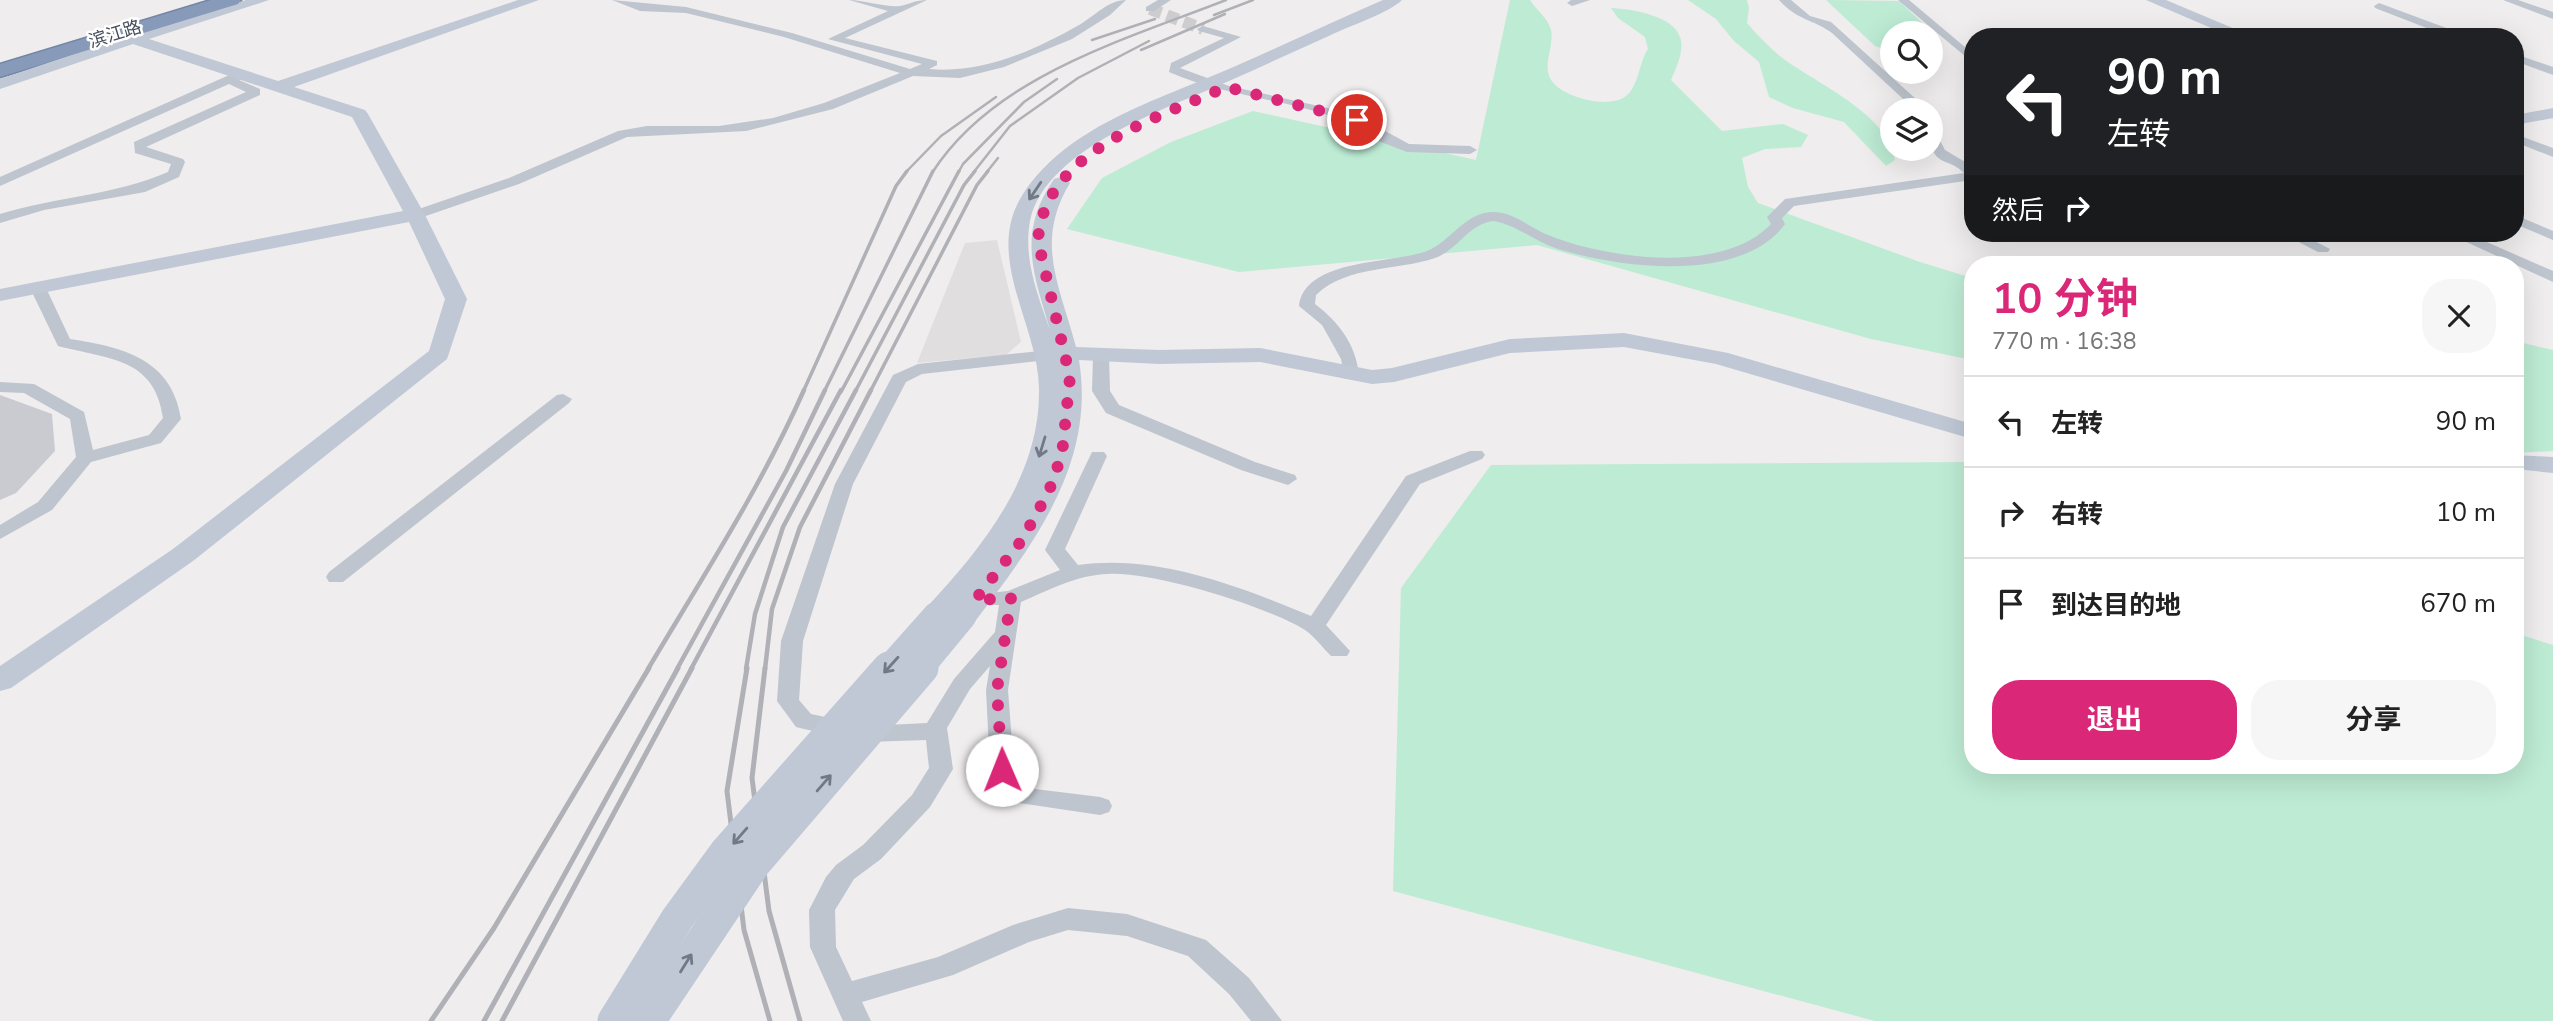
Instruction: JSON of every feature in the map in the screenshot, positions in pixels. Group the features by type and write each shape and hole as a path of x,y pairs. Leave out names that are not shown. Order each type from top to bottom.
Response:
{"highway":[{"name":"滨江路","path":"0,64 119,34 212,0"},
{"name":"滨江路","path":"0,71 231,0"}],"main road":[{"path":"0,84 119,34 262,0"},
{"path":"1219,85 1395,0"},
{"path":"649,1021 705,933 754,864 882,716 958,611 983,562 1025,495 1048,427 1057,354 1018,253 1020,220 1031,196 1059,163 1086,144 1415,0"},
{"path":"2153,0 2223,28"},
{"path":"0,681 183,555 439,354 456,299 415,215 359,114 277,87"},
{"path":"2524,118 2553,113"},
{"path":"0,295 415,215"},
{"path":"2524,463 2553,465"},
{"path":"614,1021 677,919 726,852 958,611"}],"street":[{"path":"0,182 238,81 277,87 532,0"},
{"path":"617,0 640,8 686,10 775,32 911,73 963,74 1065,40 1110,11 1121,0"},
{"path":"854,0 899,10"},
{"path":"415,215 514,181 641,128 717,131 754,125 867,94 933,63 834,39 922,0"},
{"path":"1150,9 1166,0"},
{"path":"1572,3 1585,0"},
{"path":"1784,0 1806,18 1827,24 1836,31 1909,98"},
{"path":"1903,0 1964,52"},
{"path":"2387,0 2379,6 2437,28"},
{"path":"2508,0 2553,16"},
{"path":"1203,29 1235,37 1173,69 1219,85 1357,120 1387,137"},
{"path":"0,219 42,206 158,183 174,174 178,162 140,150 139,145 256,92 238,81 119,34"},
{"path":"2524,60 2553,71"},
{"path":"1321,111 1358,125 1400,147 1470,150"},
{"path":"2524,142 2553,153"},
{"path":"1943,156 1964,167"},
{"path":"1351,375 1349,359 1328,322 1307,306 1306,298 1310,290 1358,267 1433,254 1466,226 1487,217 1500,217 1539,237 1609,258 1687,260 1738,252 1754,246 1778,224 1774,217 1790,202 1964,178"},
{"path":"2524,223 2553,236"},
{"path":"2308,242 2323,249"},
{"path":"2475,242 2506,256"},
{"path":"2524,264 2553,277"},
{"path":"0,533 45,506 85,458 155,439 172,419 169,397 158,379 139,364 106,351 64,343 38,288"},
{"path":"936,731 867,734 804,720 788,701 792,641 844,484 899,379 918,369 1057,354 1260,355 1351,375 1394,375 1452,358 1510,346 1624,340 1744,364 1964,430"},
{"path":"958,611 1022,540 1049,491 1062,454 1070,377 1057,354"},
{"path":"1101,355 1101,391 1112,409 1248,466 1288,479"},
{"path":"0,387 28,388 78,416 85,458"},
{"path":"336,577 563,399"},
{"path":"1313,625 1323,617 1413,480 1476,455"},
{"path":"1073,572 1055,550 1098,456"},
{"path":"958,611 1011,598 1073,572 1110,567 1172,576 1241,595 1313,625 1339,651"},
{"path":"1011,598 997,690 1002,770 1020,796 1100,806"},
{"path":"857,1021 822,947 822,910 835,884 845,872 872,852 921,801 941,769 936,731 962,684 1003,637"},
{"path":"846,995 943,967 1022,933 1068,919 1127,925 1197,948 1239,986 1268,1021"}],"shaded area":[{"path":"997,240 1021,342 1006,355 917,363 965,243"}],"green space":[{"path":"1510,0 1530,0 1545,18 1552,36 1548,73 1555,85 1574,96 1597,101 1618,100 1630,92 1648,49 1645,37 1618,18 1611,8 1660,18 1676,29 1681,42 1679,59 1671,80 1722,131 1783,124 1808,135 1801,147 1765,149 1742,158 1748,187 1758,203 1964,276 1964,358 1871,339 1537,245 1239,272 1067,229 1102,178 1171,142 1253,111 1476,160"},
{"path":"1688,0 1747,0 1747,23 1768,45 1781,57 1848,101 1879,128 1880,160 1844,122 1793,108 1769,97 1759,62 1734,41 1716,19"},
{"path":"1826,0 1899,1 1920,21 1880,21 1880,48"},
{"path":"1881,161 1894,161 1886,166"},
{"path":"2524,343 2553,350 2553,451 2524,453"},
{"path":"1964,462 1964,774 2524,774 2524,636 2553,645 2553,1021 1875,1021 1393,891 1401,588 1491,465"}],"building":[{"path":"0,395 52,414 55,451 16,493 0,500"}],"tunnel":[{"path":"1150,9 1203,29"}],"railway":[{"path":"932,173 958,139 990,111 1025,86 1105,47 1226,0"},
{"path":"1214,15 1253,0"},
{"path":"1141,50 1225,14"},
{"path":"1092,40 1155,19"},
{"path":"973,173 1010,126 1078,78 1149,41"},
{"path":"958,173 963,164 1024,102 1057,79"},
{"path":"905,173 941,136 996,97"},
{"path":"986,173 998,158"},
{"path":"803,392 896,186 907,171"},
{"path":"841,392 959,171"},
{"path":"855,392 964,185 975,171"},
{"path":"870,392 977,185 988,171"},
{"path":"824,392 932,173"},
{"path":"648,669 750,497 804,390"},
{"path":"677,669 786,471 825,390"},
{"path":"691,669 841,390"},
{"path":"746,669 755,614 783,527 856,390"},
{"path":"765,669 772,609 800,527 871,390"},
{"path":"431,1021 494,928 649,668"},
{"path":"484,1021 678,668"},
{"path":"502,1021 692,668"},
{"path":"747,668 727,791 744,930 770,1021"},
{"path":"765,668 752,778 769,911 800,1021"}],"route":[{"path":"1002,770 997,690 1011,598 975,600 1022,540 1049,491 1062,454 1070,377 1067,354 1038,241 1041,220 1051,197 1077,166 1115,139 1226,87 1357,120"}]}
